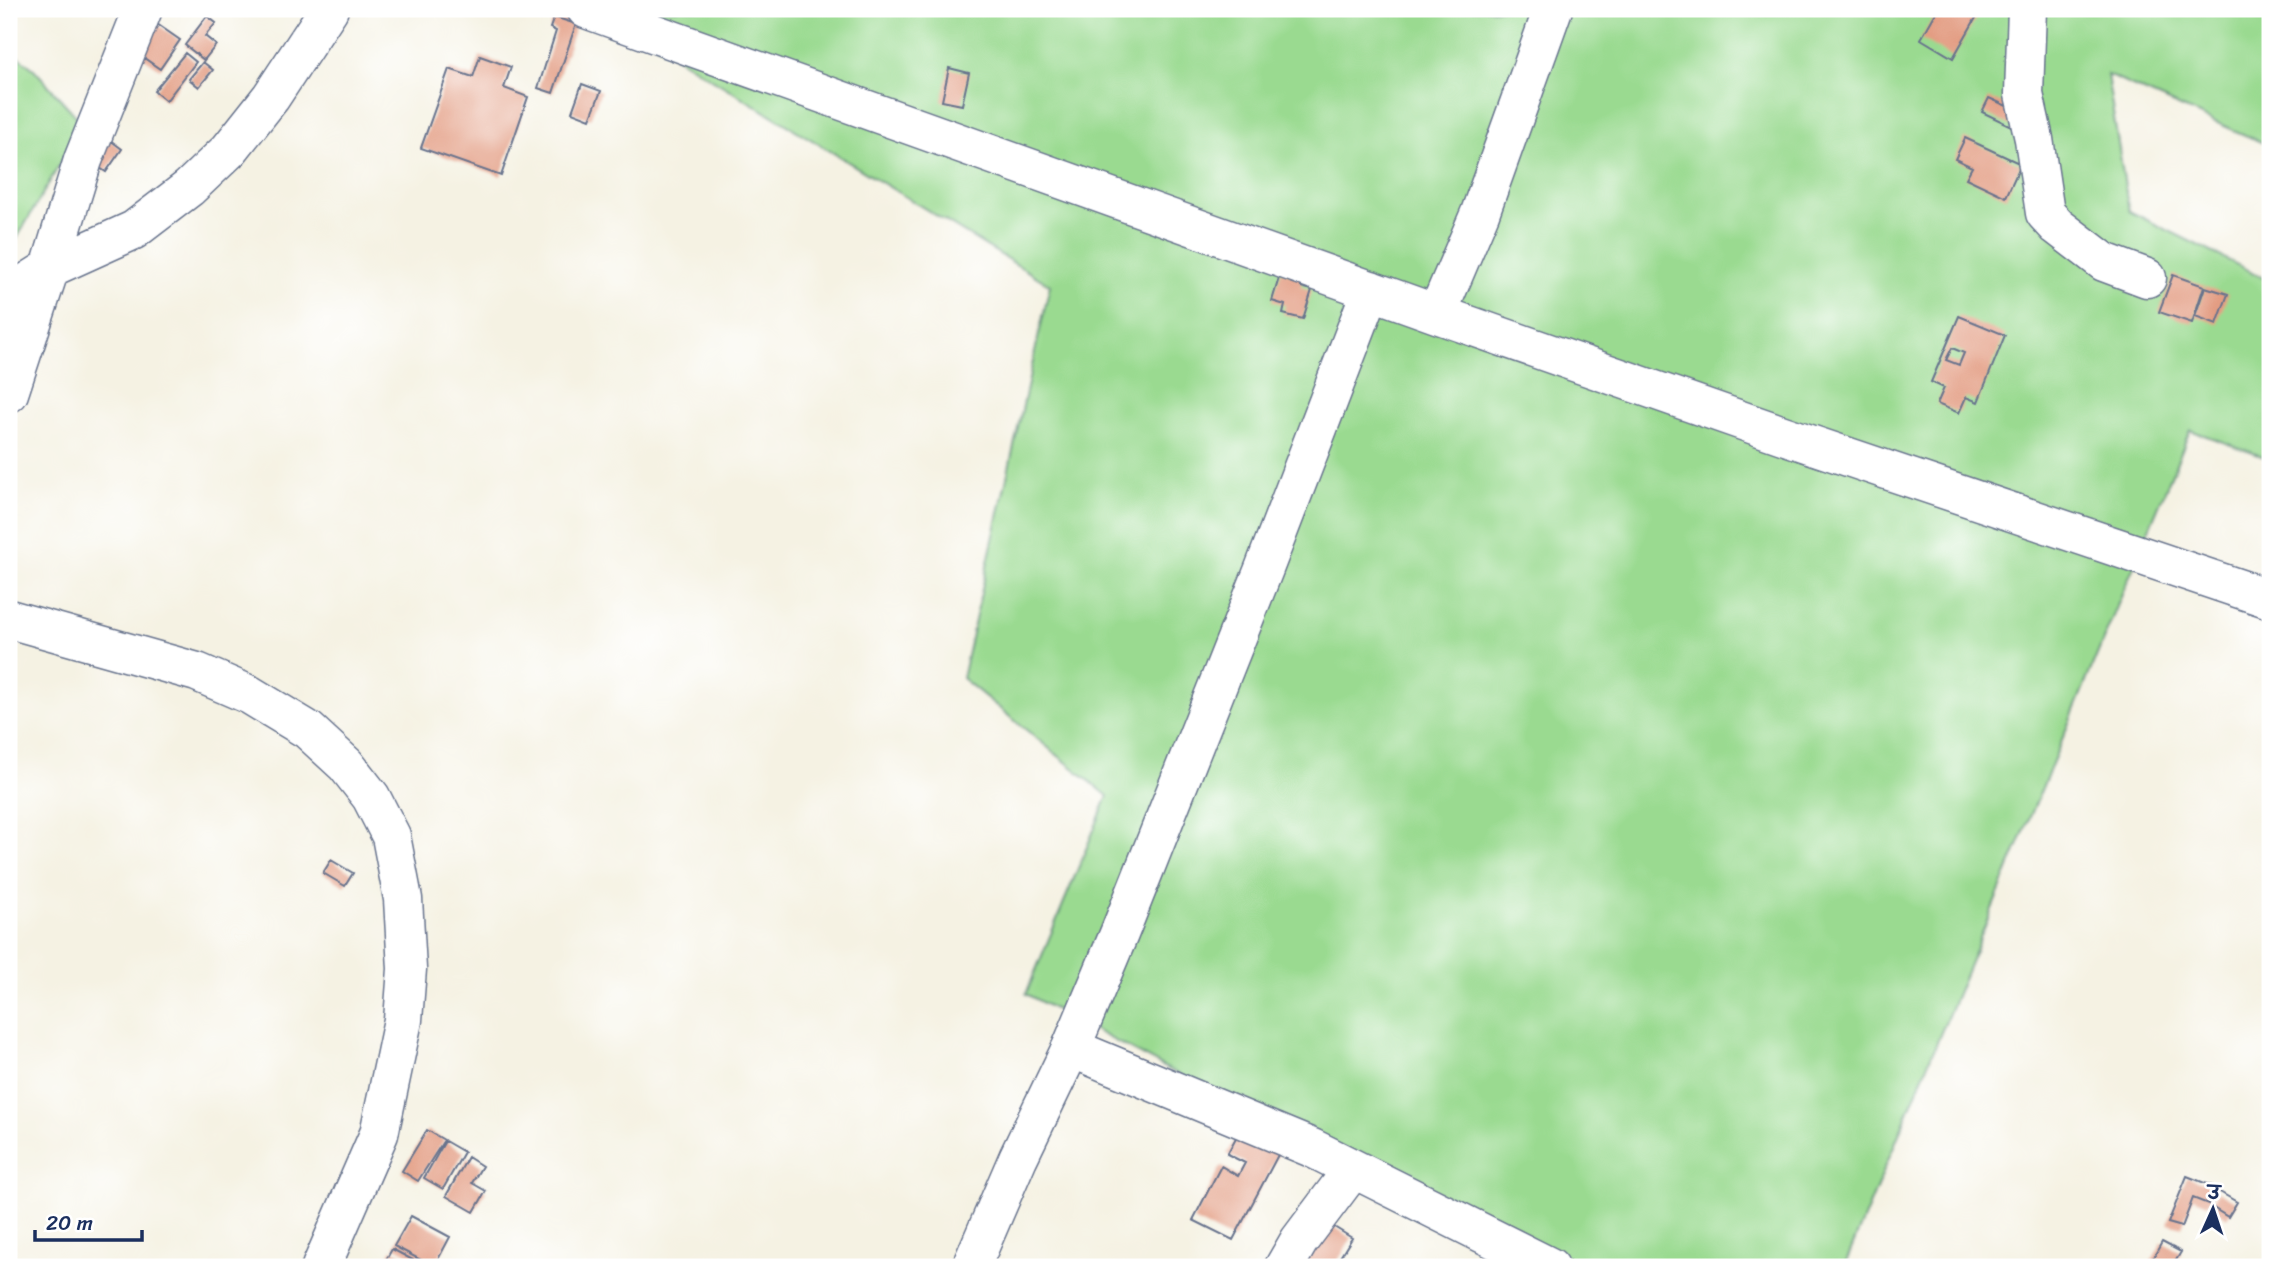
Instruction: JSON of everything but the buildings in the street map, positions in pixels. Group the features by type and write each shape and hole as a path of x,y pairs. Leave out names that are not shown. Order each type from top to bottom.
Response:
{"street":[{"path":"9,393 51,268 83,160 143,9"},
{"path":"9,294 51,268 134,230 189,188 229,150 271,97 329,9"},
{"path":"586,9 1796,440 2270,599"},
{"path":"1437,314 1480,213 1553,9"},
{"path":"2027,9 2024,94 2045,213 2104,262 2147,278"},
{"path":"971,1267 1018,1158 1071,1048 1264,569 1371,290"},
{"path":"9,619 197,672 250,695 308,730 346,765 371,797 391,835 403,900 407,970 402,1020 379,1134 321,1267"},
{"path":"1071,1048 1312,1147 1550,1267"},
{"path":"1284,1267 1299,1241 1353,1169"}],"green space":[{"path":"597,9 2270,9 2270,146 2107,75 2129,211 2270,281 2270,459 2190,430 1844,1267 1542,1267 1026,994 1108,796 962,678 1050,285"},
{"path":"9,50 34,69 83,124 9,252"}]}
